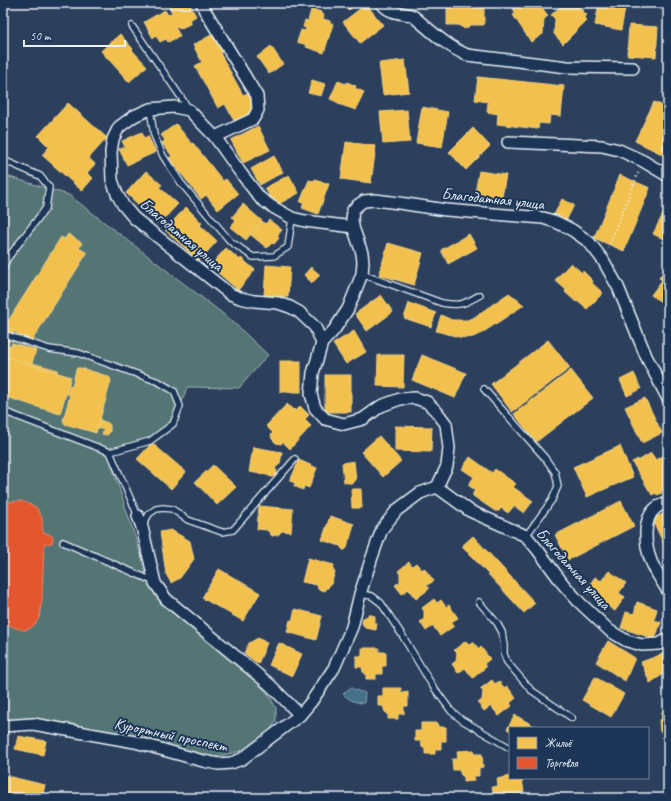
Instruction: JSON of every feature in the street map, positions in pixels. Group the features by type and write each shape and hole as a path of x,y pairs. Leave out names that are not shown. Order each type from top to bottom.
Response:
{"street":[{"path":"202,3 204,9 257,96 258,110 253,119 215,137"},
{"path":"380,3 392,11 407,13 413,16 450,46 467,55 567,67 633,68"},
{"name":"Благодатная улица","path":"189,110 174,107 150,109 134,116 119,127 113,140 111,152 112,180 123,205 134,218 230,294 254,301 278,303 299,312 315,327 322,343"},
{"path":"189,110 215,137 260,198 271,206 292,218 353,227"},
{"path":"508,142 602,146 619,150 643,161 668,176"},
{"name":"Благодатная улица","path":"668,399 646,356 618,287 603,260 589,242 572,230 556,222 543,218 446,210 375,200 364,201 353,210 353,227 362,253 362,274 348,309 334,330 322,343 313,373 311,394 315,408 325,420 344,424 363,419 381,406 400,399 415,398 427,402 446,424 449,448 447,466 437,487 470,511 526,536 537,548 563,584 579,602 610,631 628,642 642,645 659,644 668,639"},
{"path":"360,594 382,529 397,510 420,493 437,487"},
{"path":"668,503 657,507 649,517 646,528 647,543 651,561 668,591"},
{"path":"140,522 155,583 166,599 269,684 300,715"},
{"name":"Курортный проспект","path":"3,726 33,724 135,742 218,764 231,763 242,759 300,715 311,702 334,668 352,627 360,594"}],"lane":[{"path":"132,26 189,110"},
{"path":"150,109 154,135 162,156 181,183 230,241 253,257 274,256 288,247 292,218"},
{"path":"3,160 40,176 50,187 46,208 7,259 3,269"},
{"path":"362,274 442,303 455,305 466,303 480,295"},
{"path":"3,334 49,349 78,353 159,382 174,391 180,406 173,424 150,441 110,452 3,411"},
{"path":"484,390 545,458 555,472 558,486 552,500 526,536"},
{"path":"110,452 140,522 156,509 172,509 188,520 222,532 233,530 295,459"},
{"path":"63,542 155,583"},
{"path":"360,594 372,596 381,603 432,685 451,711 462,720 509,747"},
{"path":"479,602 498,623 502,632 504,654 507,662 531,690 572,718"}],"path":[{"path":"603,260 643,161"}],"green space":[{"path":"3,175 69,195 231,320 268,355 239,388 187,387 175,424 153,441 108,454 150,582 159,599 256,681 269,695 276,708 276,721 266,737 241,751 215,757 135,740 3,724"}],"water":[{"path":"351,687 365,693 364,703 353,701 343,694"}],"building: Жильё":[{"path":"173,3 180,3 181,5 184,3 189,3 196,16 190,20 192,23 179,29 178,26 175,27 180,36 168,42 166,39 160,42 156,36 153,38 144,22 165,10 168,15 172,13 169,6"},
{"path":"287,3 300,3 298,8"},
{"path":"342,3 357,3 349,10"},
{"path":"522,3 539,3 548,16 544,19 543,34 531,42 513,15 516,13 513,9"},
{"path":"564,3 575,3 587,15 584,18 586,21 563,44 554,34 555,19 551,15"},
{"path":"599,3 626,4 621,30 595,25"},
{"path":"366,4 383,25 360,43 343,22"},
{"path":"447,6 484,7 484,25 471,25 465,29 458,25 447,25"},
{"path":"311,10 321,12 321,14 324,15 323,19 330,21 330,23 333,24 324,53 306,47 307,45 297,42 301,30 305,31 306,28 303,27 305,20 308,21"},
{"path":"629,25 658,27 656,57 627,55"},
{"path":"215,33 225,51 220,53 243,95 248,93 257,110 235,122 225,104 218,108 195,66 202,62 193,45"},
{"path":"120,34 147,66 129,82 101,51"},
{"path":"271,46 283,64 269,74 257,57"},
{"path":"405,60 409,92 383,95 379,63"},
{"path":"478,77 564,86 561,116 550,115 549,124 539,123 538,129 497,124 498,114 487,112 488,102 475,100"},
{"path":"312,80 325,84 321,96 308,93"},
{"path":"338,81 346,84 347,82 364,92 356,110 338,104 330,99"},
{"path":"654,102 668,108 668,157 635,141"},
{"path":"68,103 107,138 89,158 95,164 87,173 93,178 82,191 42,155 49,147 38,136"},
{"path":"422,107 448,112 442,147 416,143"},
{"path":"407,110 410,142 383,144 380,112"},
{"path":"176,124 223,181 226,179 238,194 218,210 206,195 201,199 169,158 172,156 162,143 165,140 161,135"},
{"path":"258,126 270,150 243,163 231,140"},
{"path":"473,128 490,146 466,170 449,152"},
{"path":"142,132 144,138 148,136 156,152 127,165 119,149 125,147 122,141"},
{"path":"346,142 376,146 371,183 341,179"},
{"path":"274,156 283,172 260,185 251,169"},
{"path":"146,171 162,185 159,187 178,204 159,224 126,193"},
{"path":"479,171 506,175 501,203 474,199"},
{"path":"289,175 299,193 275,206 265,188"},
{"path":"620,175 650,188 624,251 594,238"},
{"path":"315,179 329,184 318,214 302,208 304,203 300,202 309,180 314,181"},
{"path":"562,199 574,205 566,221 554,215"},
{"path":"243,204 262,221 246,240 230,227 236,220 232,217"},
{"path":"186,207 202,223 200,225 217,241 199,261 165,230"},
{"path":"666,208 668,209 668,241 653,234"},
{"path":"269,220 282,230 277,236 279,238 274,244 272,243 267,248 251,235 262,221 265,224"},
{"path":"68,234 82,243 79,248 87,253 31,342 5,326 61,237 65,239"},
{"path":"469,234 477,248 448,264 441,250"},
{"path":"388,243 423,253 414,285 379,275"},
{"path":"226,248 255,270 238,290 210,266"},
{"path":"571,263 582,273 583,271 593,281 592,283 603,293 587,309 577,301 576,302 555,280"},
{"path":"266,265 290,267 288,297 264,296"},
{"path":"668,265 668,307 651,295 662,280 659,278"},
{"path":"311,267 320,275 312,283 304,275"},
{"path":"509,293 524,305 482,333 466,338 436,331 441,315 452,320 467,320 473,318"},
{"path":"381,295 393,312 367,331 355,314"},
{"path":"409,303 436,313 431,327 404,318"},
{"path":"5,326 14,331 7,345 3,344 3,330"},
{"path":"354,331 366,352 346,364 333,344"},
{"path":"548,340 570,368 512,412 491,384"},
{"path":"12,343 36,350 32,363 58,370 51,391 3,376 3,344 11,346"},
{"path":"378,355 404,355 403,387 377,386"},
{"path":"422,355 466,373 455,398 412,380"},
{"path":"3,356 71,377 60,414 3,396"},
{"path":"280,361 301,361 301,392 280,392"},
{"path":"77,368 107,376 111,381 96,433 65,424 63,421 70,395 67,394 70,385 72,386"},
{"path":"571,370 593,398 536,442 514,414"},
{"path":"634,373 641,389 627,396 620,380"},
{"path":"325,375 351,375 351,412 325,412"},
{"path":"645,398 662,433 642,443 625,407"},
{"path":"287,404 296,411 300,406 309,415 305,419 311,426 290,449 283,442 281,444 276,443 272,439 271,435 273,433 266,426"},
{"path":"100,420 110,425 110,432 107,435 102,434 104,430 97,428"},
{"path":"395,426 432,427 431,452 395,451"},
{"path":"379,436 401,461 383,477 361,452"},
{"path":"152,443 186,472 171,489 137,459"},
{"path":"620,446 633,477 587,497 573,467"},
{"path":"253,447 282,452 280,464 275,468 277,471 276,476 271,477 249,472"},
{"path":"651,453 656,460 665,455 668,460 668,487 661,491 662,493 657,495 656,493 652,495 632,462 638,459 638,461"},
{"path":"470,457 492,473 495,469 516,484 513,487 533,501 524,513 514,506 508,513 501,508 499,511 495,511 473,496 475,490 468,485 474,477 462,469"},
{"path":"299,460 317,468 309,488 304,486 303,490 294,486 295,483 290,481"},
{"path":"354,461 356,480 353,483 344,482 342,463"},
{"path":"213,465 236,487 217,505 195,482"},
{"path":"351,489 361,489 362,508 352,508"},
{"path":"621,501 634,526 568,560 555,535"},
{"path":"259,506 293,509 291,532 282,531 278,535 272,536 267,530 257,529"},
{"path":"668,512 668,553 652,519"},
{"path":"330,516 354,524 347,548 345,550 343,550 340,546 322,540"},
{"path":"171,530 190,541 194,559 180,578 171,583 166,574 160,532"},
{"path":"473,536 535,603 524,613 462,546"},
{"path":"308,558 334,565 333,571 335,572 331,584 324,591 318,589 317,585 302,582"},
{"path":"409,562 412,566 416,563 422,570 424,568 434,581 427,585 429,589 416,599 408,589 402,594 395,585 400,582 400,574 398,571"},
{"path":"219,569 260,593 243,621 202,598"},
{"path":"609,571 626,583 619,593 625,597 615,611 585,591 595,577 601,581"},
{"path":"434,599 437,603 441,600 446,607 449,605 458,618 451,622 454,626 440,636 433,626 426,631 420,622 424,619 424,611 422,608"},
{"path":"637,602 657,609 654,620 661,622 655,639 621,628 626,612 634,614"},
{"path":"295,609 322,616 316,640 287,632"},
{"path":"368,614 375,616 375,623 377,623 376,630 365,628 362,623 363,618 368,616"},
{"path":"258,638 267,643 258,664 244,653 249,643"},
{"path":"466,641 469,645 473,642 479,649 481,647 490,659 484,664 486,667 473,678 465,668 458,673 452,664 456,661 457,653 454,650"},
{"path":"608,641 635,658 625,681 596,662"},
{"path":"279,643 302,654 292,676 269,665"},
{"path":"362,648 379,648 379,652 386,652 386,666 382,666 382,674 376,674 376,679 366,679 366,674 363,672 362,667 356,667 356,656 362,656"},
{"path":"668,652 668,671 650,683 641,662"},
{"path":"595,677 624,694 611,717 582,700"},
{"path":"492,680 495,684 499,681 504,688 507,686 516,698 510,703 512,706 499,716 491,706 484,711 478,703 482,700 483,691 480,689"},
{"path":"383,688 401,688 401,692 408,692 408,706 404,706 404,714 398,714 398,719 388,719 388,714 385,712 383,706 378,706 378,696 383,696"},
{"path":"668,712 668,742 664,742 663,731 660,732 659,720 662,719 661,713"},
{"path":"515,715 536,727 509,727 509,730 507,729"},
{"path":"421,723 438,723 438,727 446,727 446,741 441,741 441,749 435,749 435,754 425,754 425,749 422,747 421,741 415,741 415,731 421,731"},
{"path":"18,736 46,741 43,755 15,749"},
{"path":"474,750 475,754 482,754 483,767 479,768 479,776 473,776 474,781 464,782 464,777 461,775 459,770 453,770 452,759 458,759 457,751"},
{"path":"3,775 45,785 42,798 3,798"},
{"path":"509,776 509,779 522,779 524,792 520,793 520,798 494,798 492,787 498,786 497,779"}],"building: Торговля":[{"path":"22,501 36,507 42,518 43,533 49,534 53,537 52,543 44,544 42,600 39,618 31,628 25,630 3,623 3,502"}]}
